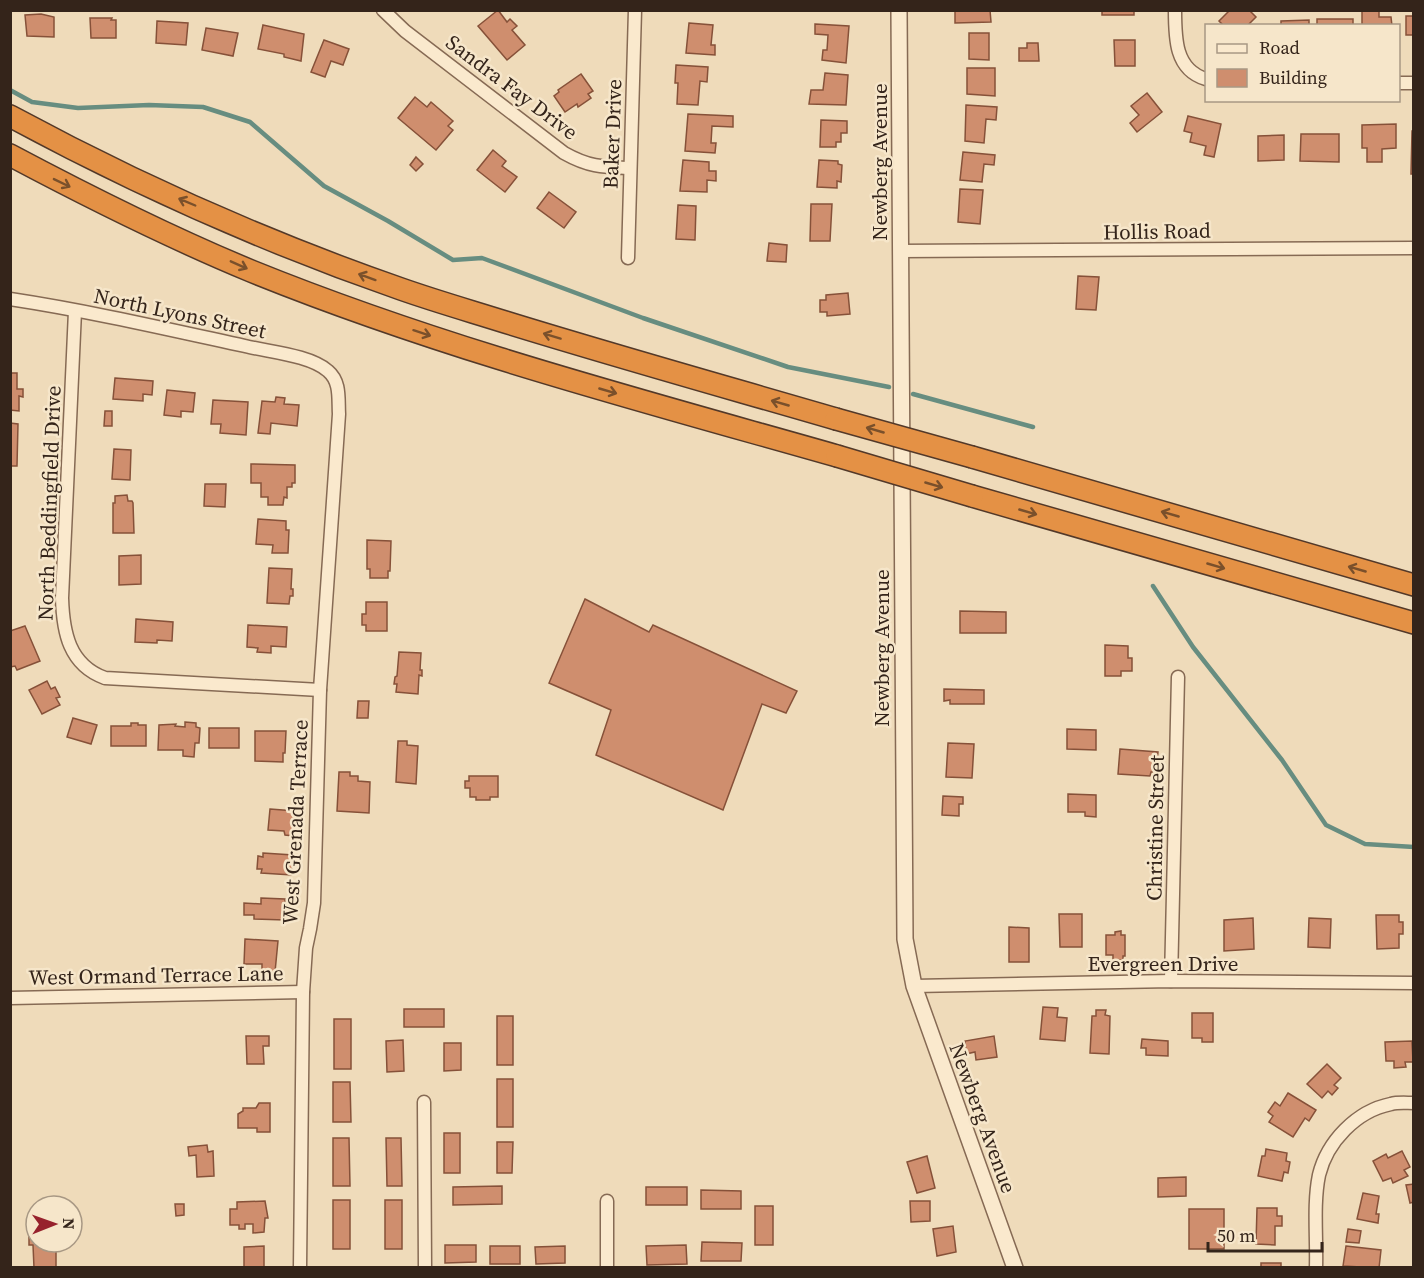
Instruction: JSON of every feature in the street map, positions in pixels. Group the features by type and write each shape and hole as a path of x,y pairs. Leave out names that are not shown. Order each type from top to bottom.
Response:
{"highway":[{"path":"10,116 176,197 318,259 392,286 557,338 1413,585"},
{"path":"10,155 178,238 250,270 363,313 521,365 1413,622"}],"street":[{"name":"Baker Drive","path":"628,258 635,10"},
{"name":"Newberg Avenue","path":"899,10 905,939 914,986 1015,1268"},
{"path":"1175,10 1175,39 1181,61 1190,71 1205,78"},
{"name":"Sandra Fay Drive","path":"387,12 405,31 564,153 581,162 599,167 630,168"},
{"name":"Hollis Road","path":"900,251 1413,248"},
{"name":"North Lyons Street","path":"10,298 303,359 326,369 335,379"},
{"name":"North Beddingfield Drive","path":"75,310 62,598 66,636 77,661 95,675 105,678 320,690"},
{"name":"West Grenada Terrace","path":"300,1268 303,992 306,948 314,903 320,690 339,414 338,386 335,379"},
{"name":"Christine Street","path":"1171,981 1178,677"},
{"name":"Evergreen Drive","path":"914,986 1171,981 1413,983"},
{"name":"West Ormand Terrace Lane","path":"10,998 303,992"},
{"path":"424,1102 425,1268"},
{"path":"1316,1268 1319,1176 1330,1148 1349,1126 1376,1108 1393,1103 1413,1103"},
{"path":"607,1201 607,1268"}],"building":[{"path":"498,10 507,22 510,19 517,26 512,30 525,45 507,60 478,26"},
{"path":"955,10 990,10 991,22 955,23"},
{"path":"1102,10 1134,10 1134,15 1102,15"},
{"path":"1230,10 1249,10 1256,17 1249,24 1222,24 1219,21"},
{"path":"1362,10 1379,10 1379,17 1391,17 1392,24 1362,24"},
{"path":"41,14 54,17 54,37 27,36 25,15"},
{"path":"1406,16 1414,16 1414,35 1406,35"},
{"path":"90,18 116,20 116,38 91,38"},
{"path":"1317,19 1353,19 1353,24 1317,24"},
{"path":"1309,20 1309,24 1281,24 1281,21"},
{"path":"157,21 188,23 186,45 156,43"},
{"path":"689,23 713,25 711,45 715,45 715,55 686,53"},
{"path":"815,24 849,26 846,63 822,60 823,50 827,50 828,35 815,34"},
{"path":"263,25 304,34 301,61 284,57 284,54 258,49"},
{"path":"206,28 238,33 233,56 202,50"},
{"path":"969,33 989,33 989,60 969,59"},
{"path":"324,40 349,49 343,65 331,61 325,77 311,72"},
{"path":"1114,40 1135,40 1135,66 1115,66"},
{"path":"1027,43 1038,43 1039,61 1019,61 1019,48 1027,48"},
{"path":"676,65 708,67 707,82 700,81 698,105 677,104"},
{"path":"967,68 995,68 995,96 967,94"},
{"path":"825,73 848,75 846,105 809,104 811,90 823,90"},
{"path":"581,74 593,91 588,94 591,98 565,112 554,96 559,92 558,90"},
{"path":"1147,93 1162,112 1137,132 1130,123 1139,115 1131,106"},
{"path":"415,97 427,107 431,102 453,121 448,126 453,130 436,150 398,118"},
{"path":"966,105 997,107 996,120 986,119 984,143 965,141"},
{"path":"688,114 733,116 733,127 712,126 711,143 716,143 715,153 685,151"},
{"path":"1188,116 1221,124 1214,157 1204,155 1206,146 1190,142 1192,133 1184,131"},
{"path":"821,120 847,121 847,133 841,133 841,142 836,142 836,147 820,147"},
{"path":"1396,124 1396,148 1382,149 1382,162 1367,162 1367,148 1362,148 1362,125"},
{"path":"1412,131 1414,131 1414,174 1411,174"},
{"path":"1301,134 1339,134 1339,162 1300,161"},
{"path":"1284,135 1284,160 1258,161 1258,136"},
{"path":"493,150 506,161 502,166 517,177 505,192 477,170"},
{"path":"963,152 995,155 994,165 984,164 982,182 960,180"},
{"path":"416,157 423,164 416,171 410,165"},
{"path":"683,160 709,162 709,171 716,171 716,181 707,180 707,192 680,191"},
{"path":"819,160 838,161 838,164 842,165 841,182 837,181 837,188 817,187"},
{"path":"960,189 983,190 980,224 958,222"},
{"path":"549,192 576,212 564,228 537,208"},
{"path":"811,204 832,204 830,241 810,241"},
{"path":"678,205 696,206 695,240 676,239"},
{"path":"769,243 787,245 786,262 767,261"},
{"path":"1078,276 1099,277 1096,310 1076,309"},
{"path":"848,293 850,314 827,316 827,312 820,312 820,300 826,300 826,295"},
{"path":"10,373 17,373 17,389 23,389 23,397 19,396 19,411 10,410"},
{"path":"115,378 153,381 152,395 143,394 143,401 113,399"},
{"path":"167,390 195,393 193,412 181,411 181,417 164,415"},
{"path":"276,397 285,398 284,404 299,405 297,426 271,423 270,434 258,433 262,401 275,402"},
{"path":"213,400 248,402 246,435 220,433 221,424 211,424"},
{"path":"105,411 112,411 112,426 104,426"},
{"path":"10,423 18,424 17,466 10,466"},
{"path":"114,449 131,450 130,480 112,479"},
{"path":"251,464 295,465 295,483 292,483 292,487 287,487 287,498 284,497 283,505 268,505 268,497 261,497 261,483 251,483"},
{"path":"205,484 226,484 225,507 204,506"},
{"path":"127,495 128,501 133,503 134,533 113,533 115,496"},
{"path":"258,519 286,521 286,530 289,530 288,553 272,553 273,545 256,544"},
{"path":"367,540 391,541 388,578 370,578 370,569 367,569"},
{"path":"141,555 141,584 119,585 119,556"},
{"path":"269,568 292,569 293,596 290,596 289,604 267,603"},
{"path":"585,599 649,632 653,625 797,691 786,713 762,704 723,810 596,755 611,710 549,683"},
{"path":"366,602 387,602 387,631 366,631 366,625 362,625 362,614 366,614"},
{"path":"960,611 1006,612 1006,633 960,633"},
{"path":"136,619 173,622 172,641 135,642"},
{"path":"248,625 287,627 286,647 271,646 271,653 257,652 258,648 247,647"},
{"path":"25,626 40,661 17,670 15,666 10,667 10,631"},
{"path":"1105,645 1128,646 1128,658 1132,658 1132,671 1121,671 1121,676 1105,676"},
{"path":"399,652 421,653 422,676 419,675 418,694 396,692 397,684 394,684"},
{"path":"47,681 51,689 55,687 60,697 56,698 60,705 42,714 29,690"},
{"path":"944,689 984,690 984,704 950,704 950,700 944,701"},
{"path":"358,701 369,701 368,718 357,718"},
{"path":"73,718 97,725 91,744 67,737"},
{"path":"185,722 196,723 196,727 200,728 199,743 195,743 194,757 183,756 183,750 158,750 159,725 176,724 175,726 185,727"},
{"path":"131,723 146,725 146,746 111,746 111,726 131,726"},
{"path":"209,728 239,728 239,748 209,748"},
{"path":"1067,729 1096,730 1096,750 1067,749"},
{"path":"255,731 286,731 283,762 255,761"},
{"path":"398,741 407,741 407,745 418,746 416,784 396,782"},
{"path":"948,743 974,744 972,778 946,777"},
{"path":"1120,749 1158,752 1156,772 1151,772 1150,776 1118,774"},
{"path":"339,772 350,772 350,776 358,776 358,781 370,782 369,813 337,811"},
{"path":"469,776 498,776 498,797 490,797 490,800 476,800 476,797 470,797 470,788 465,788 465,781 469,781"},
{"path":"1068,794 1096,795 1096,817 1085,816 1085,812 1068,812"},
{"path":"943,796 963,797 963,804 959,804 959,816 942,815"},
{"path":"270,809 295,811 293,836 285,835 284,831 268,830"},
{"path":"263,853 293,855 292,875 261,873 262,869 257,869 258,856 263,857"},
{"path":"261,898 285,899 285,920 254,919 254,915 244,915 244,903 261,904"},
{"path":"1059,914 1082,914 1082,947 1060,947"},
{"path":"1376,915 1399,915 1399,922 1403,922 1403,934 1399,934 1399,948 1377,949"},
{"path":"1253,918 1254,949 1224,951 1224,920"},
{"path":"1309,918 1331,919 1330,948 1308,947"},
{"path":"1009,927 1029,928 1029,962 1009,962"},
{"path":"1121,931 1121,935 1125,935 1125,956 1123,960 1113,960 1113,955 1106,955 1106,935 1115,935 1115,932"},
{"path":"245,939 278,941 275,972 262,972 262,964 244,964"},
{"path":"1043,1007 1058,1008 1057,1017 1067,1018 1065,1041 1040,1039"},
{"path":"404,1009 444,1009 444,1027 404,1027"},
{"path":"1096,1010 1106,1010 1105,1015 1110,1016 1109,1054 1090,1053 1092,1016 1096,1016"},
{"path":"1192,1013 1213,1013 1213,1042 1202,1042 1202,1038 1192,1038"},
{"path":"497,1016 513,1016 513,1065 497,1065"},
{"path":"334,1019 351,1019 351,1069 334,1069"},
{"path":"246,1036 269,1036 269,1046 263,1046 264,1064 247,1064"},
{"path":"994,1036 997,1057 976,1060 975,1052 966,1054 965,1041"},
{"path":"1142,1039 1168,1041 1168,1056 1146,1055 1146,1048 1141,1048"},
{"path":"403,1040 404,1071 387,1072 386,1041"},
{"path":"1412,1041 1413,1062 1405,1062 1406,1067 1394,1068 1394,1061 1386,1061 1385,1042"},
{"path":"444,1043 461,1043 461,1070 444,1071"},
{"path":"1327,1064 1341,1078 1334,1085 1338,1088 1332,1095 1328,1091 1322,1098 1307,1084"},
{"path":"497,1079 513,1079 513,1127 497,1127"},
{"path":"333,1082 350,1082 351,1122 333,1122"},
{"path":"1288,1093 1316,1110 1309,1121 1305,1118 1293,1137 1269,1122 1273,1116 1268,1112 1275,1102 1280,1106"},
{"path":"259,1103 270,1103 270,1132 257,1132 257,1128 238,1128 238,1114 243,1111 243,1108 256,1108"},
{"path":"444,1133 460,1133 460,1173 444,1173"},
{"path":"333,1138 349,1138 350,1186 333,1186"},
{"path":"386,1138 401,1138 402,1186 387,1186"},
{"path":"497,1142 513,1142 512,1173 497,1173"},
{"path":"207,1145 208,1152 213,1151 214,1176 197,1177 196,1155 189,1156 188,1147"},
{"path":"1266,1149 1287,1153 1286,1161 1290,1162 1288,1173 1284,1172 1282,1181 1258,1176 1262,1156 1265,1156"},
{"path":"1402,1151 1410,1167 1404,1170 1408,1176 1393,1183 1391,1178 1383,1181 1373,1161 1386,1154 1388,1158"},
{"path":"927,1156 935,1188 917,1193 907,1162"},
{"path":"1186,1177 1186,1196 1158,1197 1158,1178"},
{"path":"1414,1184 1414,1202 1410,1203 1406,1185"},
{"path":"502,1186 502,1204 453,1205 453,1187"},
{"path":"646,1187 687,1187 687,1205 646,1205"},
{"path":"701,1190 741,1191 741,1209 701,1209"},
{"path":"1363,1193 1379,1196 1376,1214 1379,1214 1378,1223 1357,1219"},
{"path":"333,1200 350,1200 350,1249 333,1249"},
{"path":"385,1200 402,1200 402,1249 385,1249"},
{"path":"265,1201 268,1218 265,1218 264,1232 253,1233 253,1224 245,1224 245,1229 239,1229 239,1225 230,1225 230,1209 237,1209 237,1202"},
{"path":"910,1201 930,1201 930,1221 911,1222"},
{"path":"175,1204 184,1204 184,1215 176,1216"},
{"path":"755,1206 773,1206 773,1245 755,1245"},
{"path":"1257,1208 1277,1208 1277,1216 1282,1216 1282,1226 1275,1226 1275,1245 1256,1244"},
{"path":"1189,1209 1224,1209 1224,1249 1189,1249"},
{"path":"953,1226 956,1252 937,1256 933,1229"},
{"path":"1348,1229 1361,1231 1359,1243 1346,1242"},
{"path":"702,1242 742,1243 741,1261 701,1261"},
{"path":"445,1245 476,1245 476,1262 445,1263"},
{"path":"686,1245 687,1264 647,1265 646,1246"},
{"path":"264,1246 264,1268 244,1268 244,1247"},
{"path":"490,1246 520,1246 520,1264 490,1264"},
{"path":"565,1246 565,1263 536,1264 535,1247"},
{"path":"1346,1246 1381,1250 1379,1268 1343,1266"},
{"path":"33,1254 56,1254 56,1268 34,1268"},
{"path":"1261,1263 1281,1263 1281,1268 1261,1268"}],"waterway":[{"path":"10,90 32,102 78,108 149,105 203,107 250,122 324,186 453,260 482,258 643,318 788,367 889,387"},
{"path":"913,394 1033,427"},
{"path":"1153,586 1193,647 1282,760 1326,825 1365,844 1414,847"}]}
